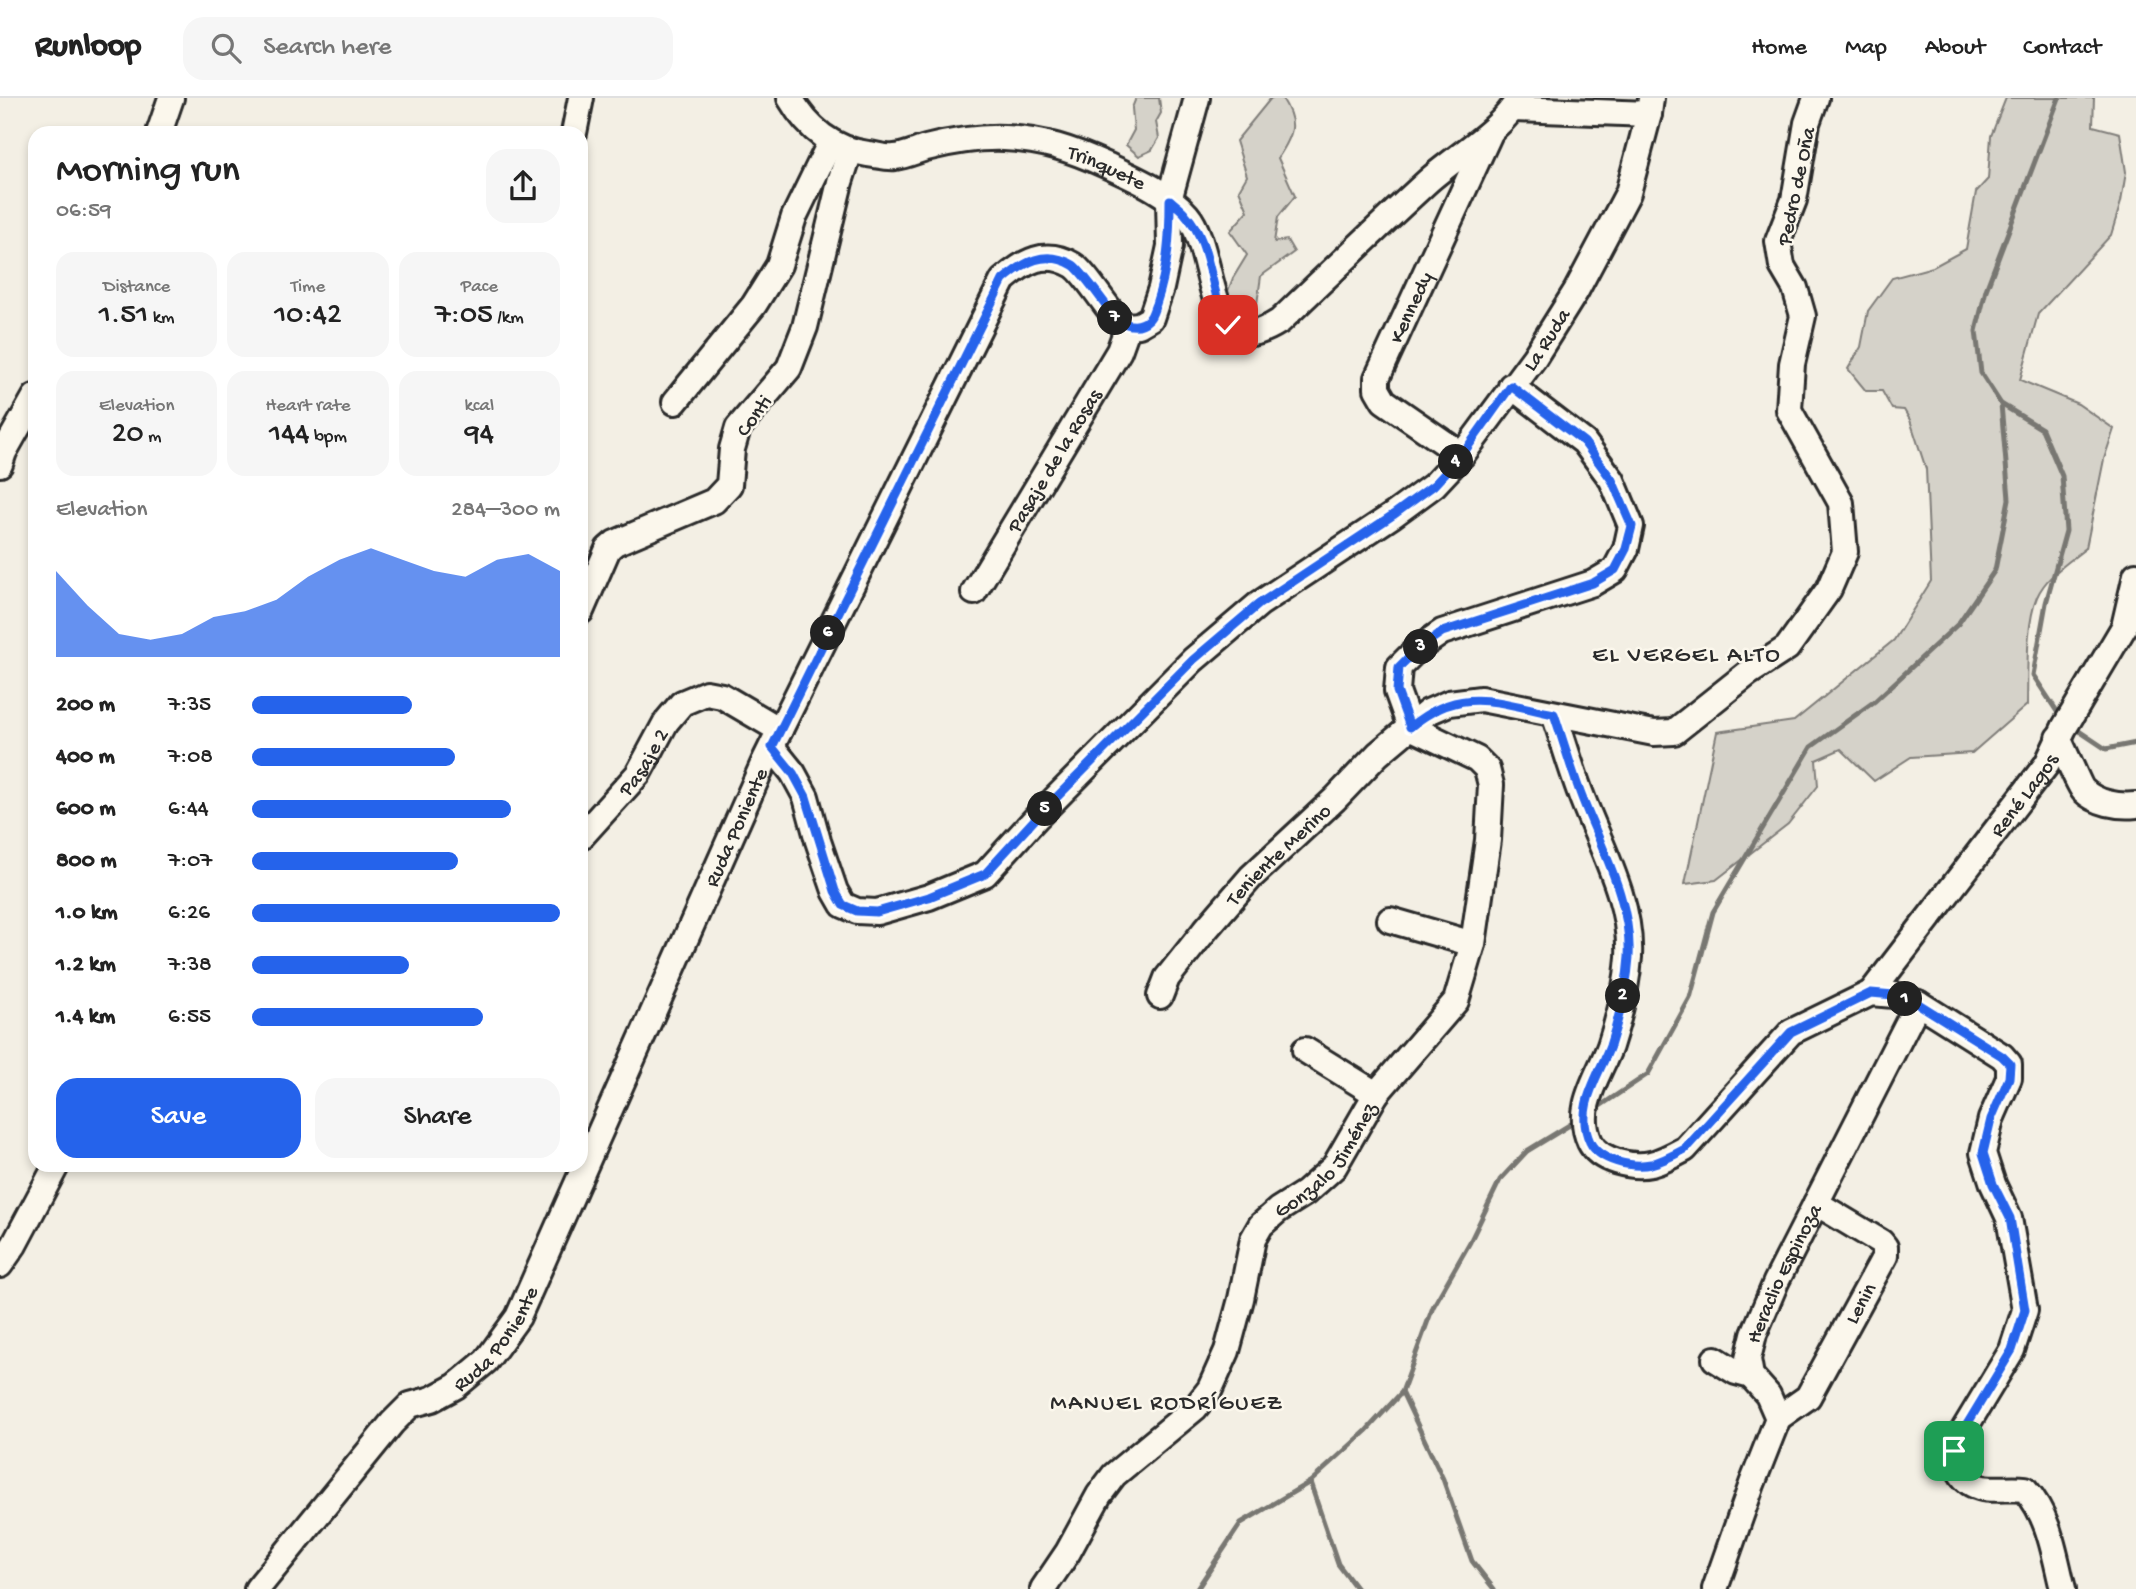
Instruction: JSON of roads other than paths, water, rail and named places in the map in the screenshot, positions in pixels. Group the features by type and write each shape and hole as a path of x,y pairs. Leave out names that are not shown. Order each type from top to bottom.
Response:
{"street":[{"path":"161,126 171,98"},
{"path":"575,126 581,98"},
{"path":"675,402 754,305 779,265 794,217 840,147 810,126 790,98"},
{"path":"1128,326 1139,325 1151,317 1161,288 1170,246 1170,200 1197,98"},
{"name":"Pedro de Oña","path":"1410,727 1428,712 1450,703 1481,699 1654,733 1674,732 1747,674 1787,648 1829,589 1844,552 1841,503 1789,410 1791,364 1803,316 1795,288 1782,266 1778,241 1794,200 1807,123 1816,98"},
{"path":"1492,129 1516,103 1650,106"},
{"name":"La Ruda","path":"776,739 806,797 831,879 843,905 857,911 877,912 929,897 985,874 1037,817 1193,660 1259,604 1434,485 1462,455 1534,358 1576,290 1628,193 1650,106"},
{"name":"Trinquete","path":"840,147 895,157 941,145 1003,138 1032,140 1082,154 1135,178 1170,200 1188,216 1204,249 1217,303 1228,325 1236,331 1257,332 1280,321 1429,181 1492,129"},
{"name":"Kennedy","path":"1462,455 1384,401 1377,389 1377,378 1492,129"},
{"name":"Conti","path":"588,595 608,549 615,543 714,501 729,485 732,449 738,428 789,368 805,327 840,182 840,147"},
{"name":"Ruda Poniente","path":"588,1160 776,739 1003,280 1023,263 1045,257 1075,265 1119,321 1128,326"},
{"name":"Pasaje de la Rosas","path":"974,592 1119,351 1128,326"},
{"path":"1410,727 1397,691 1399,667 1416,650 1442,632 1593,583 1615,570 1626,549 1632,526 1612,480 1584,442 1511,386"},
{"path":"0,464 28,409"},
{"name":"René Lagos","path":"1871,993 2047,764 2064,728 2124,627 2136,575"},
{"name":"Pasaje 2","path":"588,829 638,774 666,722 682,703 706,693 722,696 776,739"},
{"path":"1554,714 1581,797 1617,886 1626,920 1629,957 1620,1009 1609,1047 1585,1108 1590,1142 1603,1156 1626,1164 1649,1165 1685,1149 1791,1032 1871,993 1894,995 1917,1003 2002,1056 2010,1064 2009,1078 1991,1119 1983,1153 1993,1184 2010,1218 2025,1310 2012,1350 1957,1441 1954,1451 1956,1467 1963,1477 1979,1488 2025,1489 2038,1503 2049,1530 2063,1589"},
{"name":"Gonzalo Jiménez","path":"1043,1589 1068,1552 1099,1495 1114,1475 1175,1426 1195,1408 1210,1389 1227,1351 1241,1300 1253,1239 1261,1225 1278,1210 1305,1193 1334,1167 1376,1094 1456,1002 1473,944 1491,803 1487,769 1478,759 1410,727"},
{"name":"Teniente Merino","path":"1160,996 1167,978 1251,877 1335,799 1378,754 1410,727"},
{"path":"2064,728 2081,789 2097,800 2111,804 2136,805"},
{"path":"1390,920 1473,944"},
{"name":"Heraclio Espinoza","path":"1778,1418 1768,1395 1751,1376 1748,1359 1754,1334 1776,1282 1917,1003"},
{"path":"1305,1050 1376,1094"},
{"path":"0,1265 14,1245 53,1172"},
{"name":"Ruda Poniente","path":"257,1589 392,1423 410,1405 432,1399 456,1385 486,1361 518,1317 583,1172"},
{"name":"Lenin","path":"1778,1418 1808,1397 1885,1256 1885,1247 1881,1242 1816,1203"},
{"path":"1715,1359 1736,1372 1751,1376"},
{"path":"1715,1589 1778,1418"}],"waterway":[{"path":"2059,98 1986,290 1976,331 1981,373 2001,404 2042,429 2062,476 2066,531 2046,603 2033,675 2062,719"},
{"path":"1594,1110 1648,1074 1690,998 1713,912 1811,747 1875,701 1958,624 1995,570 2009,499 2001,404"},
{"path":"2073,727 2106,749 2136,743"},
{"path":"1197,1589 1241,1523 1310,1482 1366,1431 1402,1392 1433,1307 1470,1242 1500,1180 1527,1151 1576,1121"},
{"path":"1402,1392 1443,1479 1472,1561 1494,1589"},
{"path":"1310,1482 1338,1564 1357,1589"}],"district":[{"name":"EL VERGEL ALTO","path":"1687,653"},
{"name":"MANUEL RODRÍGUEZ","path":"1167,1401"}]}
